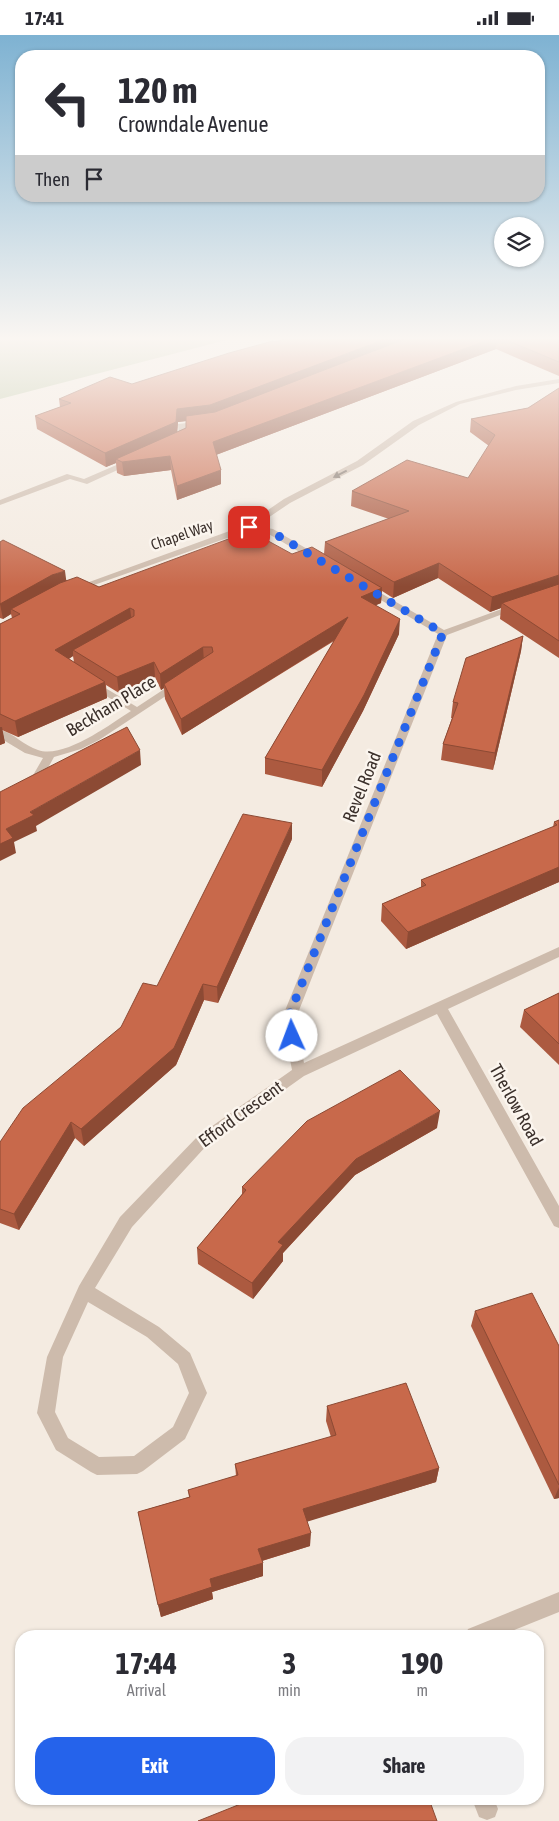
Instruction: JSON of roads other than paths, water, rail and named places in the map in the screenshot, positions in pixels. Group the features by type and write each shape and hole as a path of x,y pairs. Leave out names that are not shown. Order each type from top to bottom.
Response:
{"street":[{"name":"Chapel Way","path":"64,592 249,527 287,501 360,463 422,420"},
{"path":"165,446 184,438 181,426 212,422"},
{"path":"0,503 70,476 84,482 138,458"},
{"path":"249,527 270,531 328,565"},
{"path":"361,584 443,633 523,605"},
{"name":"Revel Road","path":"299,1072 288,1018 443,633"},
{"path":"80,676 137,711"},
{"name":"Beckham Place","path":"49,756 78,747 192,676"},
{"path":"0,733 31,752 49,756 35,784 26,788"},
{"name":"Efford Crescent","path":"85,1291 159,1337 184,1359 198,1393 179,1433 137,1465 97,1466 62,1444 46,1413 55,1357 85,1291 126,1222 203,1140 299,1072 559,952"},
{"name":"Therlow Road","path":"441,1008 559,1221"},
{"path":"490,1630 559,1602"}]}
